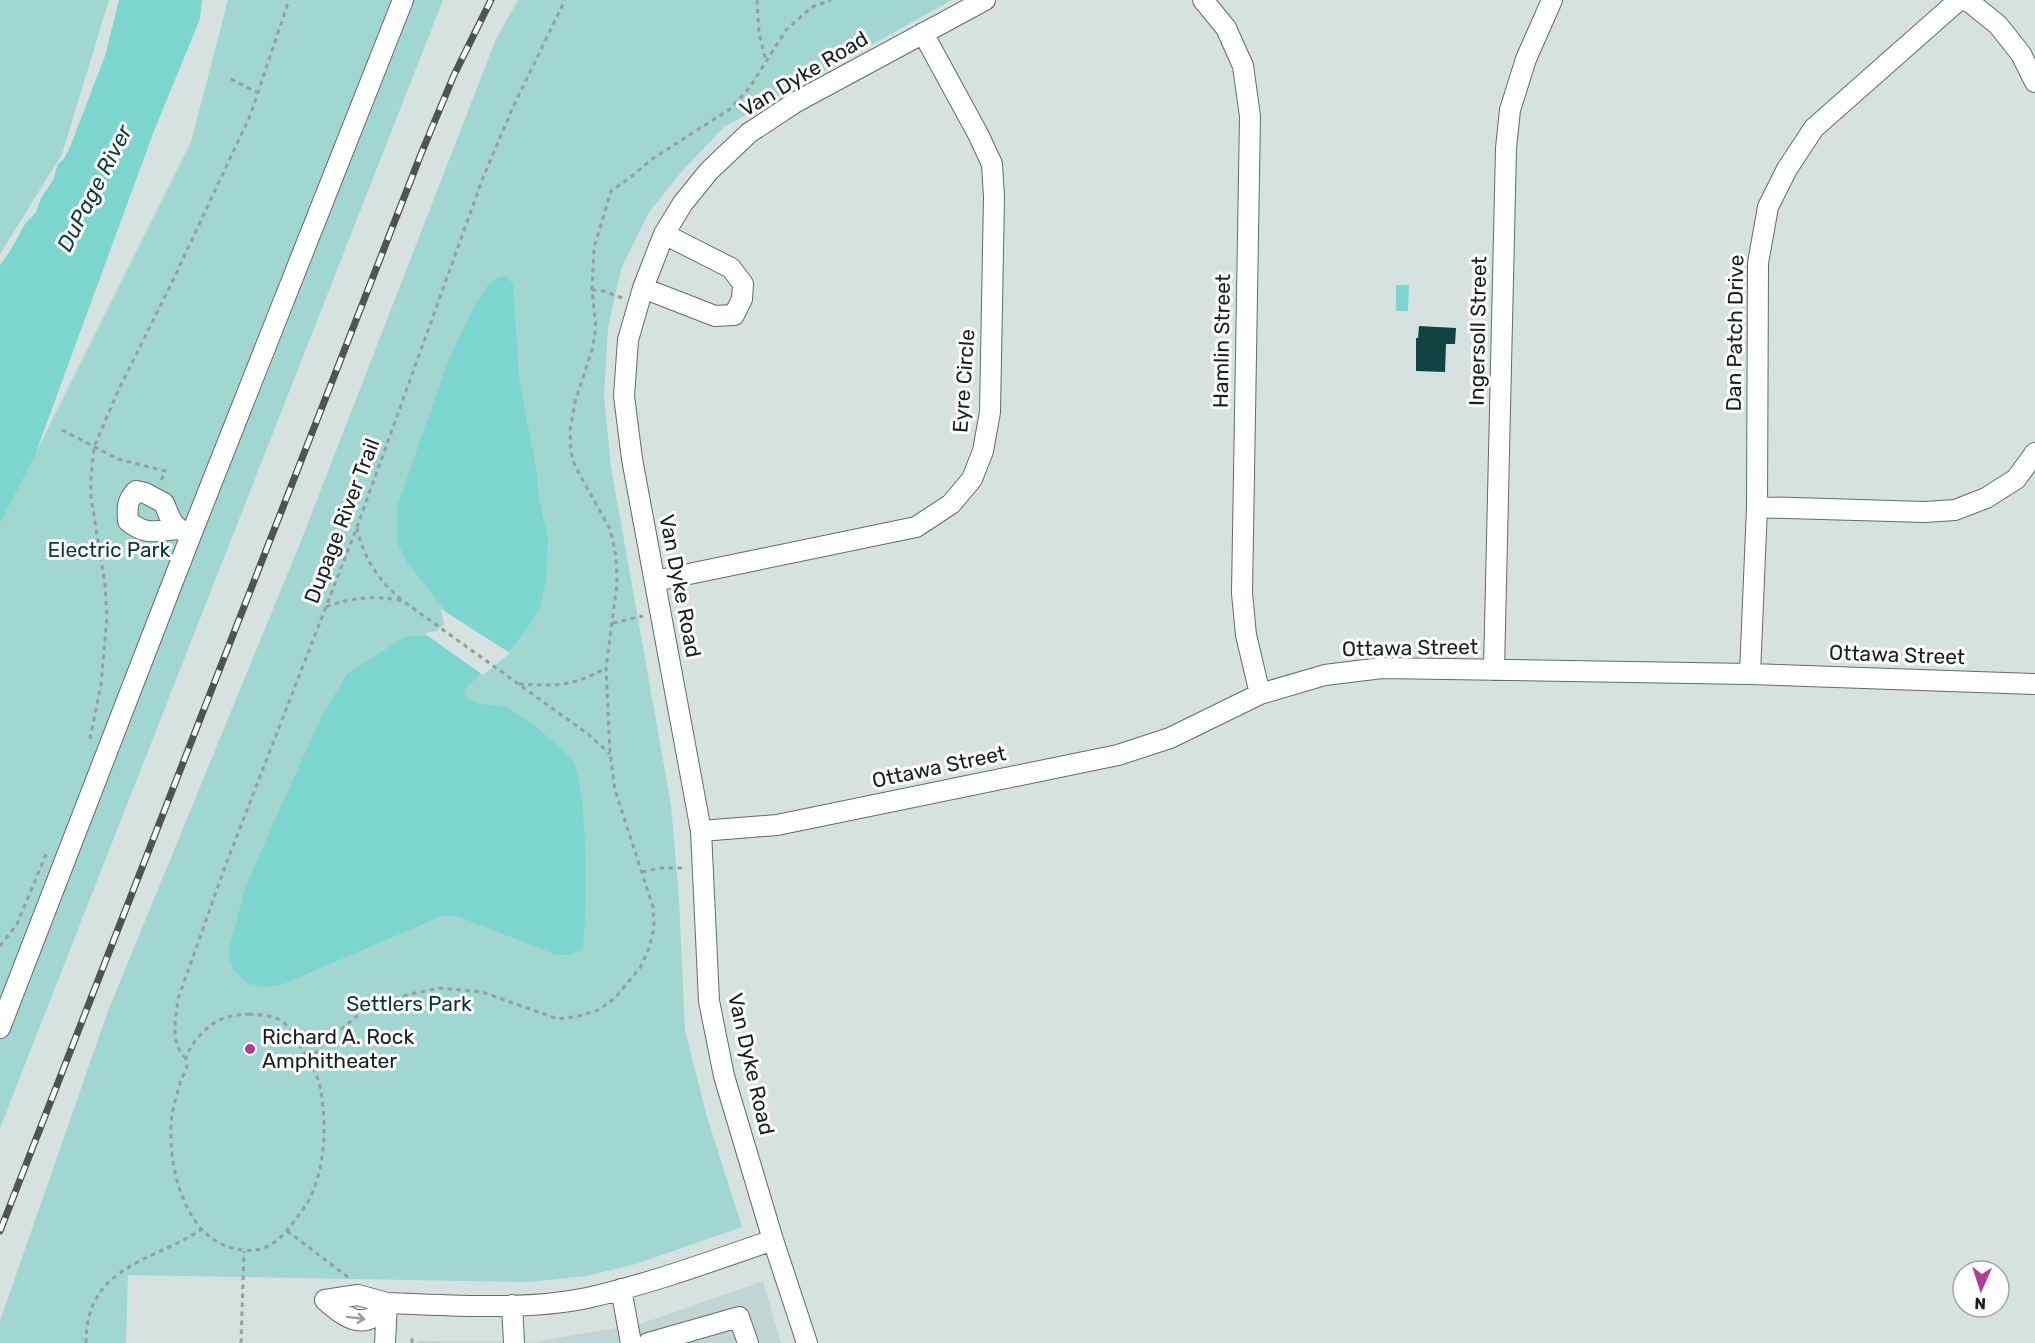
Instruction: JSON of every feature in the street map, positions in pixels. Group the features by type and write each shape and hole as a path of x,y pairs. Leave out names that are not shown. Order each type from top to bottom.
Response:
{"street":[{"path":"0,1028 184,532 403,0"},
{"name":"Van Dyke Road","path":"808,1342 773,1240 724,1076 709,1001 701,831 632,459 624,396 628,340 640,296 664,234 683,203 709,171 749,133 796,102 985,0"},
{"name":"Hamlin Street","path":"1203,0 1226,28 1243,66 1250,116 1242,593 1246,635 1260,694"},
{"name":"Ingersoll Street","path":"1494,670 1506,148 1510,110 1526,59 1552,0"},
{"name":"Dan Patch Drive","path":"1750,674 1756,507 1758,263 1768,207 1788,168 1814,128 1959,0"},
{"path":"1967,0 1998,25 2021,54 2035,82"},
{"name":"Eyre Circle","path":"655,581 916,527 951,504 972,479 982,451 990,412 994,197 992,164 923,33"},
{"path":"640,296 715,316 734,315 742,299 743,284 731,268 664,234"},
{"path":"1756,507 1925,512 1955,510 1986,498 2016,479 2035,453"},
{"path":"136,490 155,497 164,503 171,522 184,532 144,532 128,521 127,508 130,497 136,490"},
{"name":"Ottawa Street","path":"701,831 777,825 1118,755 1170,738 1260,694 1325,675 1382,668 1750,674 2035,684"},
{"path":"386,1343 387,1302 512,1305 585,1299 658,1279 773,1240"},
{"path":"621,1289 631,1343"},
{"path":"512,1305 514,1343"},
{"path":"648,1343 739,1317 748,1343"}],"path":[{"path":"88,746 101,684 107,617 105,584 91,497 94,447 118,391 250,116 289,0"},
{"name":"Dupage River Trail","path":"186,1058 180,1052 175,1038 178,999 226,864 357,527 484,175 514,105 565,0"},
{"path":"757,0 759,33 766,61"},
{"path":"309,1061 323,1044 363,1011 392,999 440,988 482,992 558,1019 598,1010 628,985 640,968 649,948 654,928 653,907 615,790 610,754 606,668 617,584 616,556 610,529 575,466 571,452 570,430 575,402 592,350 596,328 592,290 594,248 611,191 652,159 730,109 750,87 786,30 812,7 831,0"},
{"path":"231,79 258,93"},
{"path":"592,290 640,296"},
{"path":"62,430 118,459 165,471 155,497"},
{"path":"357,527 359,541 373,570 386,587 501,673 588,734 610,754"},
{"path":"326,607 344,600 365,597 382,596 403,601"},
{"path":"613,623 661,612"},
{"path":"518,684 558,686 586,679 606,668"},
{"path":"0,946 17,924 50,845"},
{"path":"642,872 659,868 688,868"},
{"path":"249,1014 264,1015 283,1022 309,1061 319,1084 324,1137 321,1167 310,1199 278,1242 261,1249 244,1251 224,1246 202,1229 187,1205 172,1163 172,1114 187,1067 186,1058 196,1040 213,1024 230,1015 249,1014"},
{"path":"86,1343 90,1311 95,1299 116,1274 144,1258 185,1240 202,1229"},
{"path":"287,1231 356,1283"},
{"path":"241,1343 244,1251"},
{"path":"412,1335 412,1343"}],"shaded area":[{"path":"763,1281 781,1343 417,1343 417,1341 533,1342 640,1324"}],"green space":[{"path":"0,0 109,0 62,154 0,254"},
{"name":"Electric Park","path":"228,0 443,0 0,1128 0,524 191,142"},
{"name":"Settlers Park","path":"518,0 952,0 724,127 683,170 649,212 621,269 608,328 604,396 611,467 671,805 679,899 685,1030 707,1117 742,1227 636,1264 586,1276 528,1282 128,1275 126,1343 0,1343 0,1321 108,1011 301,541 496,39"}],"water":[{"name":"DuPage River","path":"119,0 202,0 200,19 154,131 35,455 0,524 0,265 25,224 36,212 41,198 53,180 58,164 64,159 70,147 105,56"},
{"path":"506,276 513,284 519,379 548,539 546,581 540,607 525,632 511,649 485,669 464,691 465,696 470,700 506,708 524,718 572,760 577,773 584,822 586,883 582,950 569,955 557,955 457,916 444,915 281,985 264,987 249,984 233,970 228,953 245,889 322,716 347,674 405,637 438,634 447,625 444,608 408,564 397,542 397,507 449,358 476,303 488,285"},
{"path":"1396,285 1409,285 1408,311 1396,311"}],"pier":[{"path":"441,609 510,653 483,675 424,633 437,631 444,624"}],"building":[{"path":"1419,326 1456,328 1455,344 1446,344 1445,372 1416,371 1416,338 1418,338"}],"railway":[{"path":"0,1231 421,154 454,75 491,0"}],"place":[{"name":"Richard A. Rock Amphitheater","path":"250,1049"}]}
